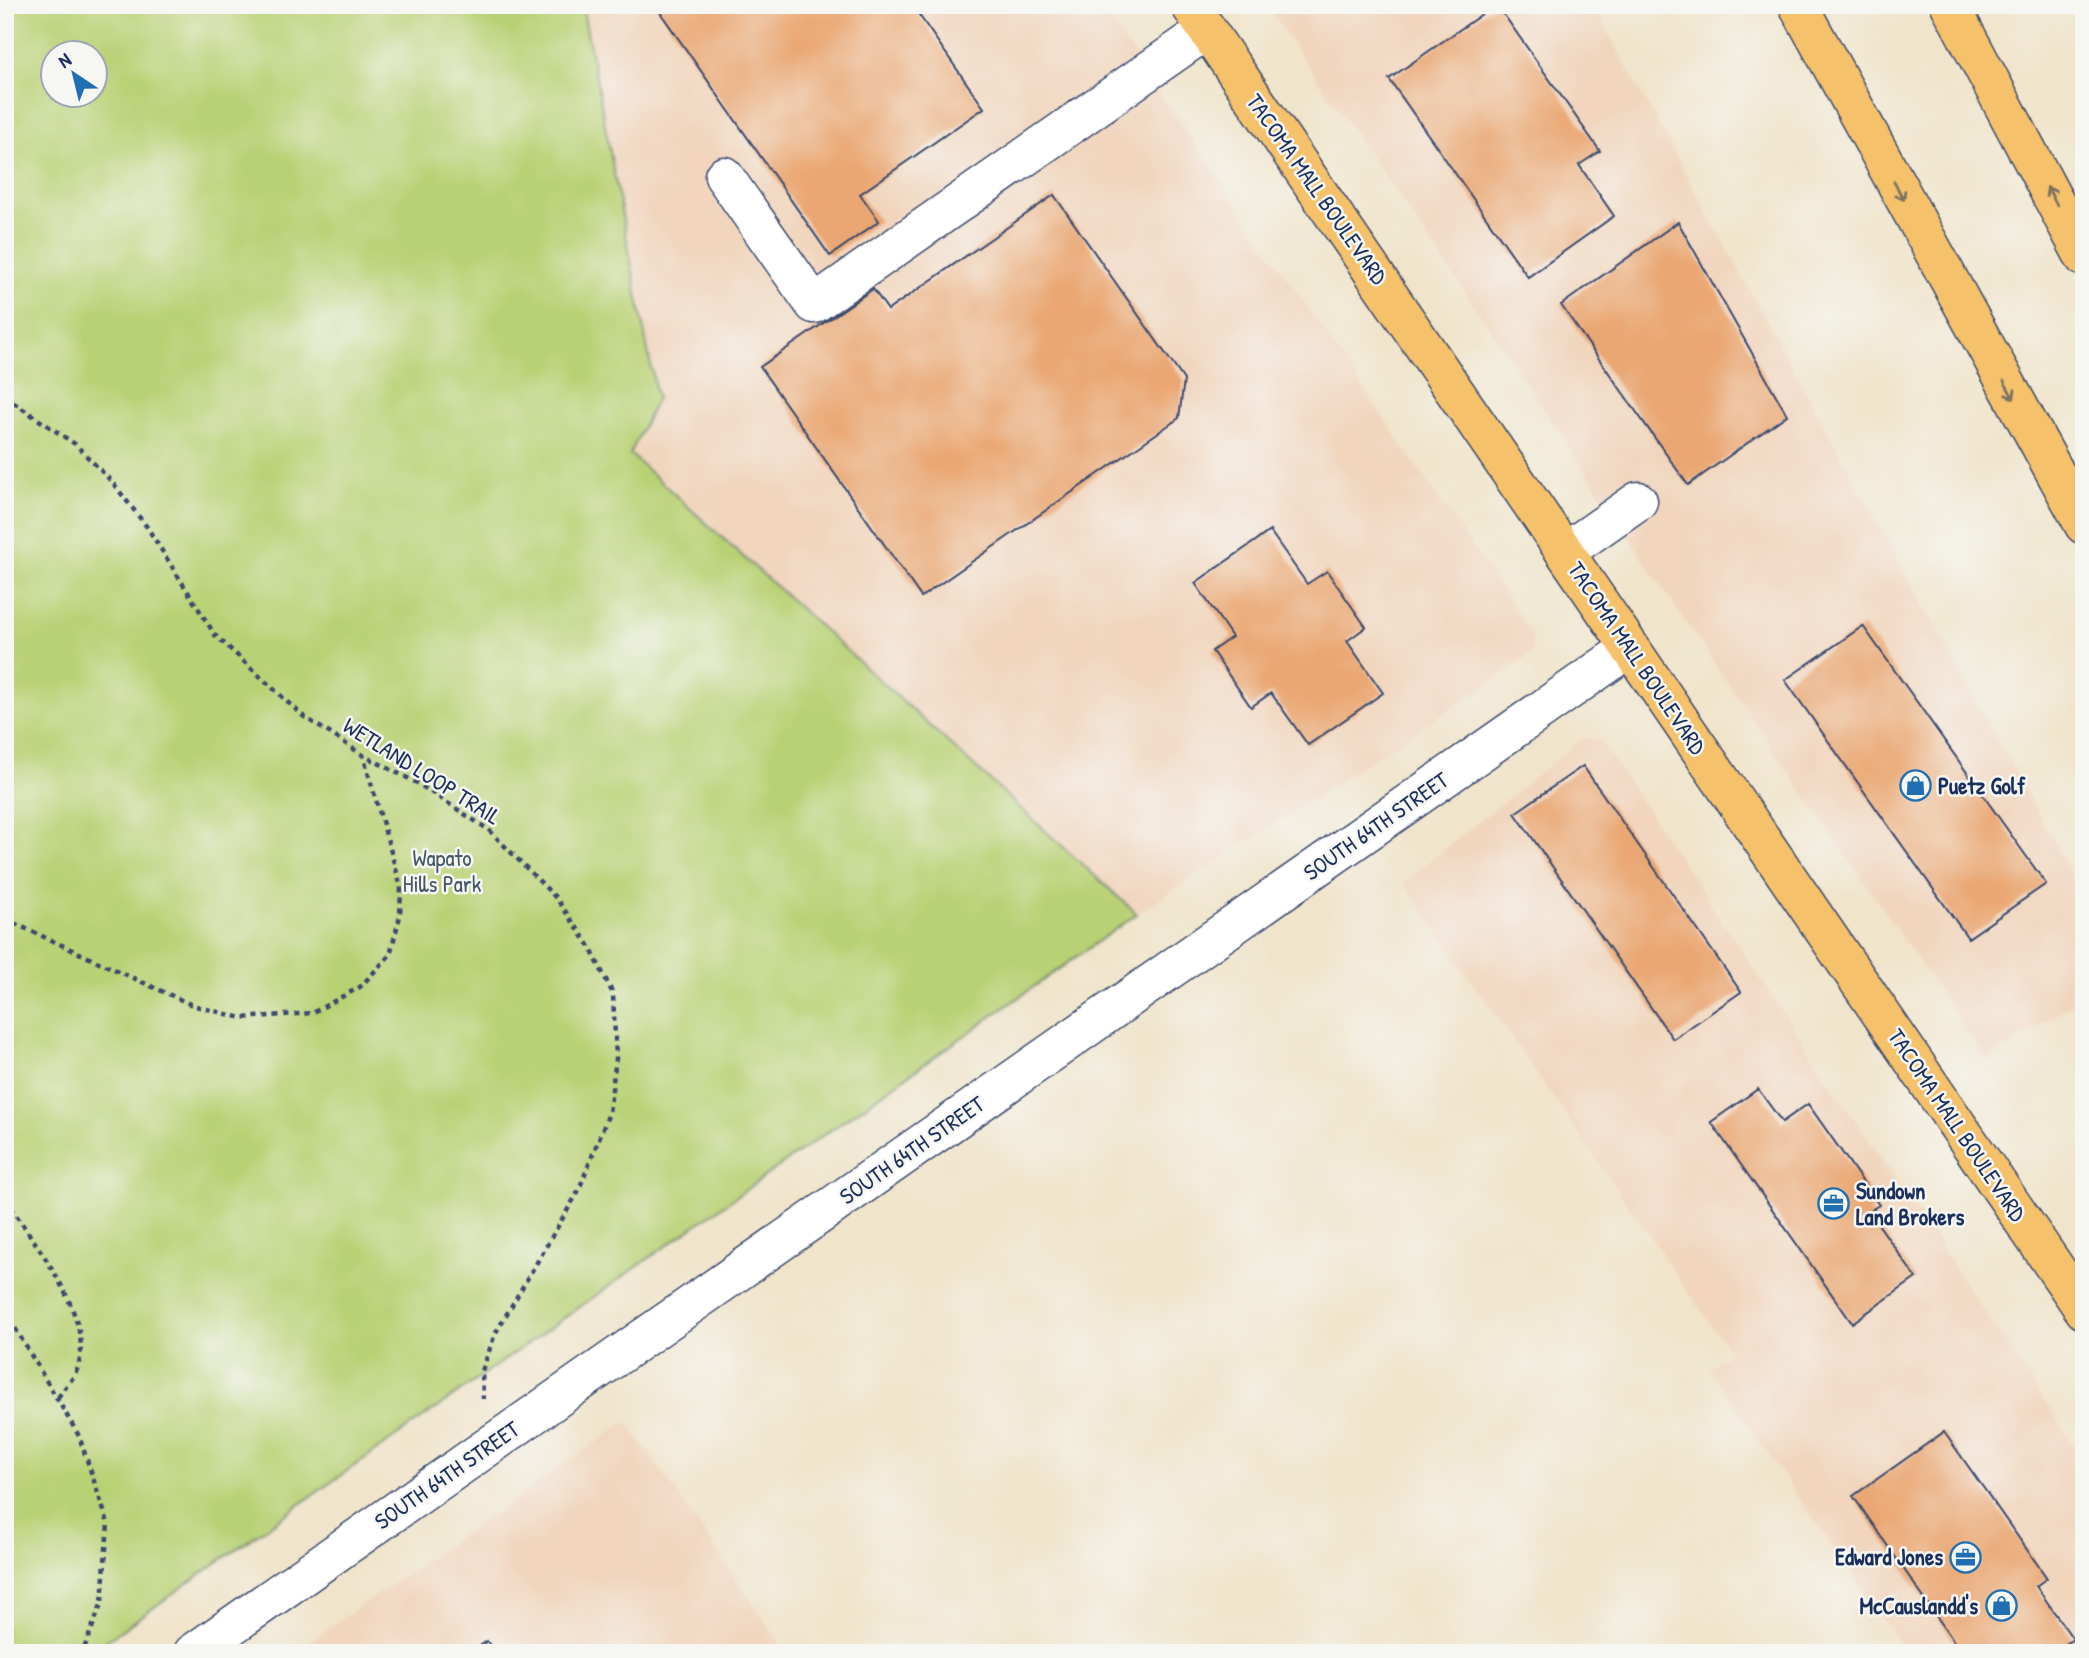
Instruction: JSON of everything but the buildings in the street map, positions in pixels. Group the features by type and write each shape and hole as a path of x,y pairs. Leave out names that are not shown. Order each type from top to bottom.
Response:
{"main road":[{"path":"1791,5 1866,131"},
{"path":"1798,5 2084,525"},
{"path":"1950,5 2084,257"},
{"name":"TACOMA MALL BOULEVARD","path":"1198,18 2084,1310"}],"street":[{"path":"724,176 814,304 1198,18"},
{"path":"1565,552 1638,501"},
{"name":"SOUTH 64TH STREET","path":"193,1653 1630,648"}],"path":[{"name":"WETLAND LOOP TRAIL","path":"5,397 75,444 113,483 147,527 215,635 303,716 363,755 417,783 489,830 556,898 589,944 613,995 616,1058 609,1113 578,1192 495,1334 482,1371 485,1449"},
{"path":"5,919 192,1005 242,1018 312,1013 360,988 390,955 400,916 401,887 363,755"},
{"path":"5,1199 60,1282 76,1314 80,1346 78,1368 57,1399"},
{"path":"5,1311 79,1436 108,1523 102,1602 85,1649 79,1653"}],"shaded area":[{"path":"582,5 1100,5 1532,634 1533,649 1524,660 1137,914 629,454 657,398"},
{"path":"1266,5 1593,5 2084,897 2084,995 1987,1061 1664,590 1496,337"},
{"path":"1584,738 1600,740 2084,1460 2084,1653 1906,1653 1709,1368 1730,1352 1403,882"},
{"path":"627,1421 787,1653 293,1653"}],"green space":[{"name":"Wapato Hills Park","path":"5,5 582,5 657,398 630,454 1137,914 89,1653 5,1653"}],"place":[{"name":"Puetz Golf","path":"1915,786"},
{"name":"Sundown Land Brokers","path":"1833,1204"},
{"name":"Edward Jones","path":"1966,1557"},
{"name":"McCauslandd's","path":"2001,1606"}]}
